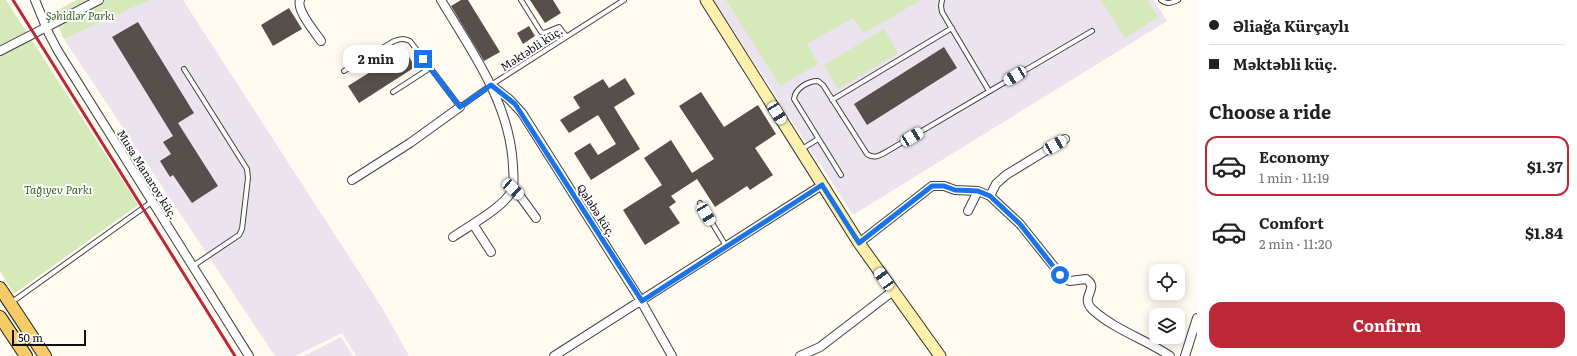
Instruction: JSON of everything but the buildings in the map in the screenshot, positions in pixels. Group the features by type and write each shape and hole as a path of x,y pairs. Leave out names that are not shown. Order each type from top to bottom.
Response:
{"main road":[{"path":"0,288 45,356"},
{"path":"0,317 26,356"}],"street":[{"name":"Musa Manarov küç.","path":"35,0 46,28 58,51 250,356"},
{"path":"0,51 99,0"},
{"path":"300,0 299,3 301,11 320,41"},
{"path":"443,0 491,85 510,135 512,156 513,189 508,198 453,238"},
{"path":"706,0 859,243 940,356"},
{"name":"Qələbə küç.","path":"491,85 512,101 522,113 642,301 672,356"},
{"path":"352,180 410,143 460,107"},
{"path":"990,196 996,184 1006,175 1065,139"},
{"path":"554,356 822,185"},
{"path":"859,243 932,186 944,186 955,190 978,191 990,196 1020,224 1064,279 1070,281 1086,279 1089,281 1091,288 1087,300 1088,304 1094,311 1109,322 1170,356"},
{"path":"513,189 536,218"},
{"path":"968,211 978,191"},
{"path":"473,224 491,252"},
{"path":"800,356 820,347 893,291"},
{"path":"1185,356 1197,318"}],"lane":[{"path":"521,0 540,32 544,34 559,27 566,36"},
{"name":"Məktəbli küç.","path":"460,107 566,36 624,0"},
{"path":"942,0 942,12 989,91"},
{"path":"1162,0 1166,3 1170,3 1178,0"},
{"path":"832,100 952,28"},
{"path":"841,175 794,99 797,91 809,83 818,81 823,85 867,154 875,157 1092,31"},
{"path":"344,71 401,38 410,41 460,107"},
{"path":"393,92 430,68"},
{"path":"184,69 247,169 248,178 242,229 239,234 194,266"},
{"path":"800,151 818,139"},
{"path":"10,303 153,201"},
{"path":"700,203 726,246"}],"shaded area":[{"path":"150,0 183,0 381,306 409,356 356,356 342,333 295,356 275,356 64,39"},
{"path":"714,0 1154,0 1167,21 853,215"},
{"path":"341,337 353,356 304,356"}],"green space":[{"name":"Tağıyev Parkı","path":"0,0 6,0 138,205 14,294 0,271"},
{"name":"Şəhidlər Parkı","path":"76,0 150,0 64,39 53,13"},
{"path":"726,0 921,0 864,33 853,18 807,44 818,64 780,86"},
{"path":"1101,0 1147,0 1158,17 1125,38"},
{"path":"884,29 898,53 838,89 824,65"}],"railway":[{"path":"13,0 235,356"}],"route":[{"path":"423,59 460,107 491,85 515,104 642,301 822,185 859,243 932,186 944,186 955,190 978,191 990,196 1020,224 1060,275"}]}
